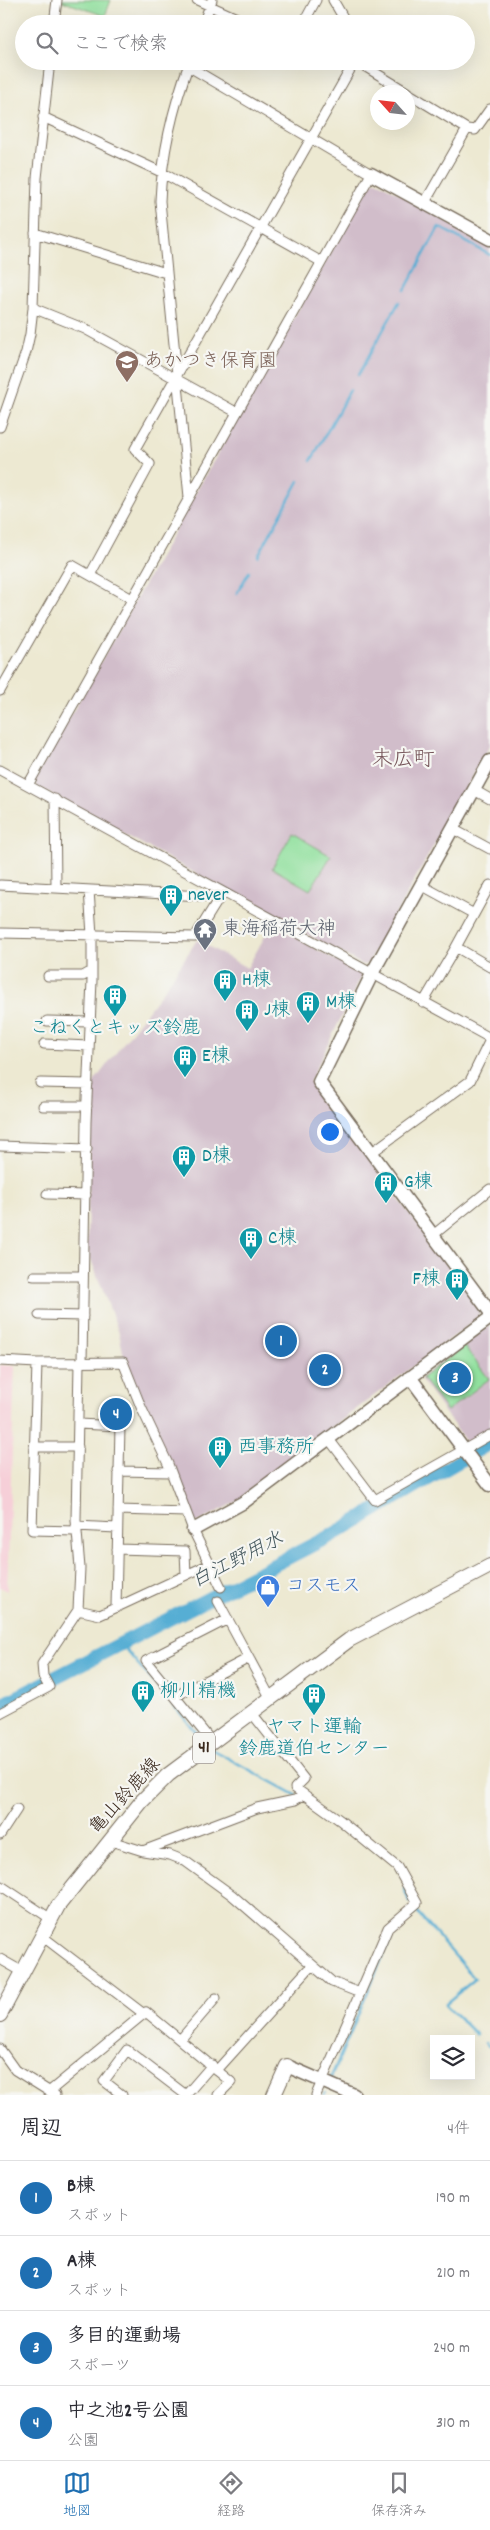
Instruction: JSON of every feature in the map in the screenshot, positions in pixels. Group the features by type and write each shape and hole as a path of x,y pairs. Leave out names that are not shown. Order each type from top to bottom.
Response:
{"main road":[{"name":"亀山鈴鹿線","path":"0,2015 70,1888 142,1801 168,1775 270,1697 349,1640 490,1566"},
{"path":"274,2095 287,2066"}],"street":[{"path":"55,15 57,0"},
{"path":"197,0 211,3 230,15"},
{"path":"308,15 316,0"},
{"path":"333,0 342,15"},
{"path":"206,15 211,3"},
{"path":"0,427 26,352 33,308 37,178 49,70"},
{"path":"187,70 173,111 162,172 160,201 189,498"},
{"path":"200,70 370,174 490,239"},
{"path":"90,574 150,464 135,449 351,70"},
{"path":"370,70 394,85"},
{"path":"415,98 468,130 475,130 490,109"},
{"path":"43,117 162,172 320,261"},
{"path":"424,204 468,130"},
{"path":"28,785 370,174"},
{"path":"35,233 166,273"},
{"path":"33,308 85,329 236,412"},
{"path":"0,691 72,565 132,598"},
{"path":"490,761 372,975 319,1082 490,1312"},
{"path":"0,770 55,799 222,895 490,1039 470,1081 371,1153"},
{"path":"474,790 490,799"},
{"path":"55,799 56,888"},
{"path":"453,828 490,849"},
{"path":"423,1003 490,884"},
{"path":"0,885 222,895"},
{"path":"421,885 474,914"},
{"path":"0,1713 49,1688 41,1668 42,1664 78,1610 80,1568 76,1529 78,1424 83,1316 92,971 92,935 88,890"},
{"path":"0,933 195,938 222,895"},
{"path":"456,947 490,967"},
{"path":"48,976 83,976 92,971"},
{"path":"47,1021 90,1022"},
{"path":"44,1044 89,1046"},
{"path":"40,1083 88,1084"},
{"path":"43,1106 87,1106"},
{"path":"0,1146 87,1149"},
{"path":"432,1236 490,1189"},
{"path":"47,1194 86,1195"},
{"path":"34,1276 83,1276"},
{"path":"39,1315 83,1316"},
{"path":"193,1530 244,1502 490,1318"},
{"path":"0,1361 37,1363 123,1362 171,1472 193,1530 221,1588"},
{"path":"37,1363 32,1530 117,1528"},
{"path":"410,1377 490,1485"},
{"path":"78,1424 120,1426 116,1607"},
{"path":"328,1438 375,1500 467,1453 490,1435"},
{"path":"34,1447 78,1447"},
{"path":"118,1472 171,1472"},
{"path":"118,1510 186,1512"},
{"path":"117,1549 185,1551 186,1575"},
{"path":"78,1610 100,1615 210,1564"},
{"path":"218,1601 270,1697"},
{"path":"212,1742 146,1661 228,1619"},
{"path":"176,1696 249,1658"},
{"path":"251,1712 304,1779 295,1788 341,1821 397,1867 417,1903 388,1928 316,2095"},
{"path":"143,1851 258,1808 295,1800 303,1795"},
{"path":"0,1835 17,1809"},
{"path":"111,1840 143,1851 170,1855 185,1861 232,1895 332,1982 360,1993"},
{"path":"0,1885 51,1920"},
{"path":"42,1936 144,2014 146,2012 215,2067 231,2082 218,2095"},
{"path":"0,1959 23,1972"},
{"path":"122,2095 104,2081 127,2050 186,2095 312,1965"},
{"path":"180,2040 216,1998"},
{"path":"0,2050 15,2070 53,2093 144,2014"},
{"path":"287,2066 354,2095"}],"shaded area":[{"path":"377,181 490,245 490,745 368,963 363,965 36,786 35,779 369,184"},
{"path":"272,924 362,975 310,1081 481,1309 478,1318 260,1481 243,1498 197,1523 193,1521 124,1357 119,1333 87,1249 90,1087 163,991 197,940 247,968"},
{"path":"490,1324 490,1431 466,1442 421,1380 421,1377"},
{"path":"0,1365 15,1366 7,1591 0,1587"}],"green space":[{"path":"59,0 111,0 105,15"},
{"path":"292,833 331,856 310,890 272,868"},
{"path":"464,1346 489,1379 447,1411 422,1378"}],"waterway":[{"path":"405,290 439,227 490,255"},
{"path":"358,375 399,302"},
{"path":"311,461 350,390"},
{"path":"258,556 299,481"},
{"path":"237,593 249,572"},
{"name":"白江野用水","path":"0,1706 334,1534 490,1443"},
{"path":"120,1643 203,1740"},
{"path":"211,1749 296,1795"},
{"path":"404,1888 409,1901"},
{"path":"330,2080 395,1928 417,1911"},
{"path":"417,1912 475,1979 445,2004 476,2035"},
{"path":"485,2043 490,2047"}],"place":[{"name":"あかつき保育園","path":"127,383"},
{"name":"never","path":"171,917"},
{"name":"東海稲荷大神","path":"205,951"},
{"name":"H棟","path":"225,1002"},
{"name":"こねくとキッズ鈴鹿","path":"115,1017"},
{"name":"M棟","path":"308,1024"},
{"name":"J棟","path":"247,1032"},
{"name":"E棟","path":"185,1078"},
{"name":"D棟","path":"184,1178"},
{"name":"G棟","path":"386,1204"},
{"name":"C棟","path":"251,1260"},
{"name":"F棟","path":"457,1301"},
{"name":"B棟","path":"281,1341"},
{"name":"A棟","path":"325,1370"},
{"name":"多目的運動場","path":"455,1378"},
{"name":"中之池2号公園","path":"116,1414"},
{"name":"西事務所","path":"220,1469"},
{"name":"コスモス","path":"268,1608"},
{"name":"柳川精機","path":"143,1713"},
{"name":"ヤマト運輸 鈴鹿道伯センター","path":"314,1716"}],"district":[{"name":"末広町","path":"403,761"}]}
